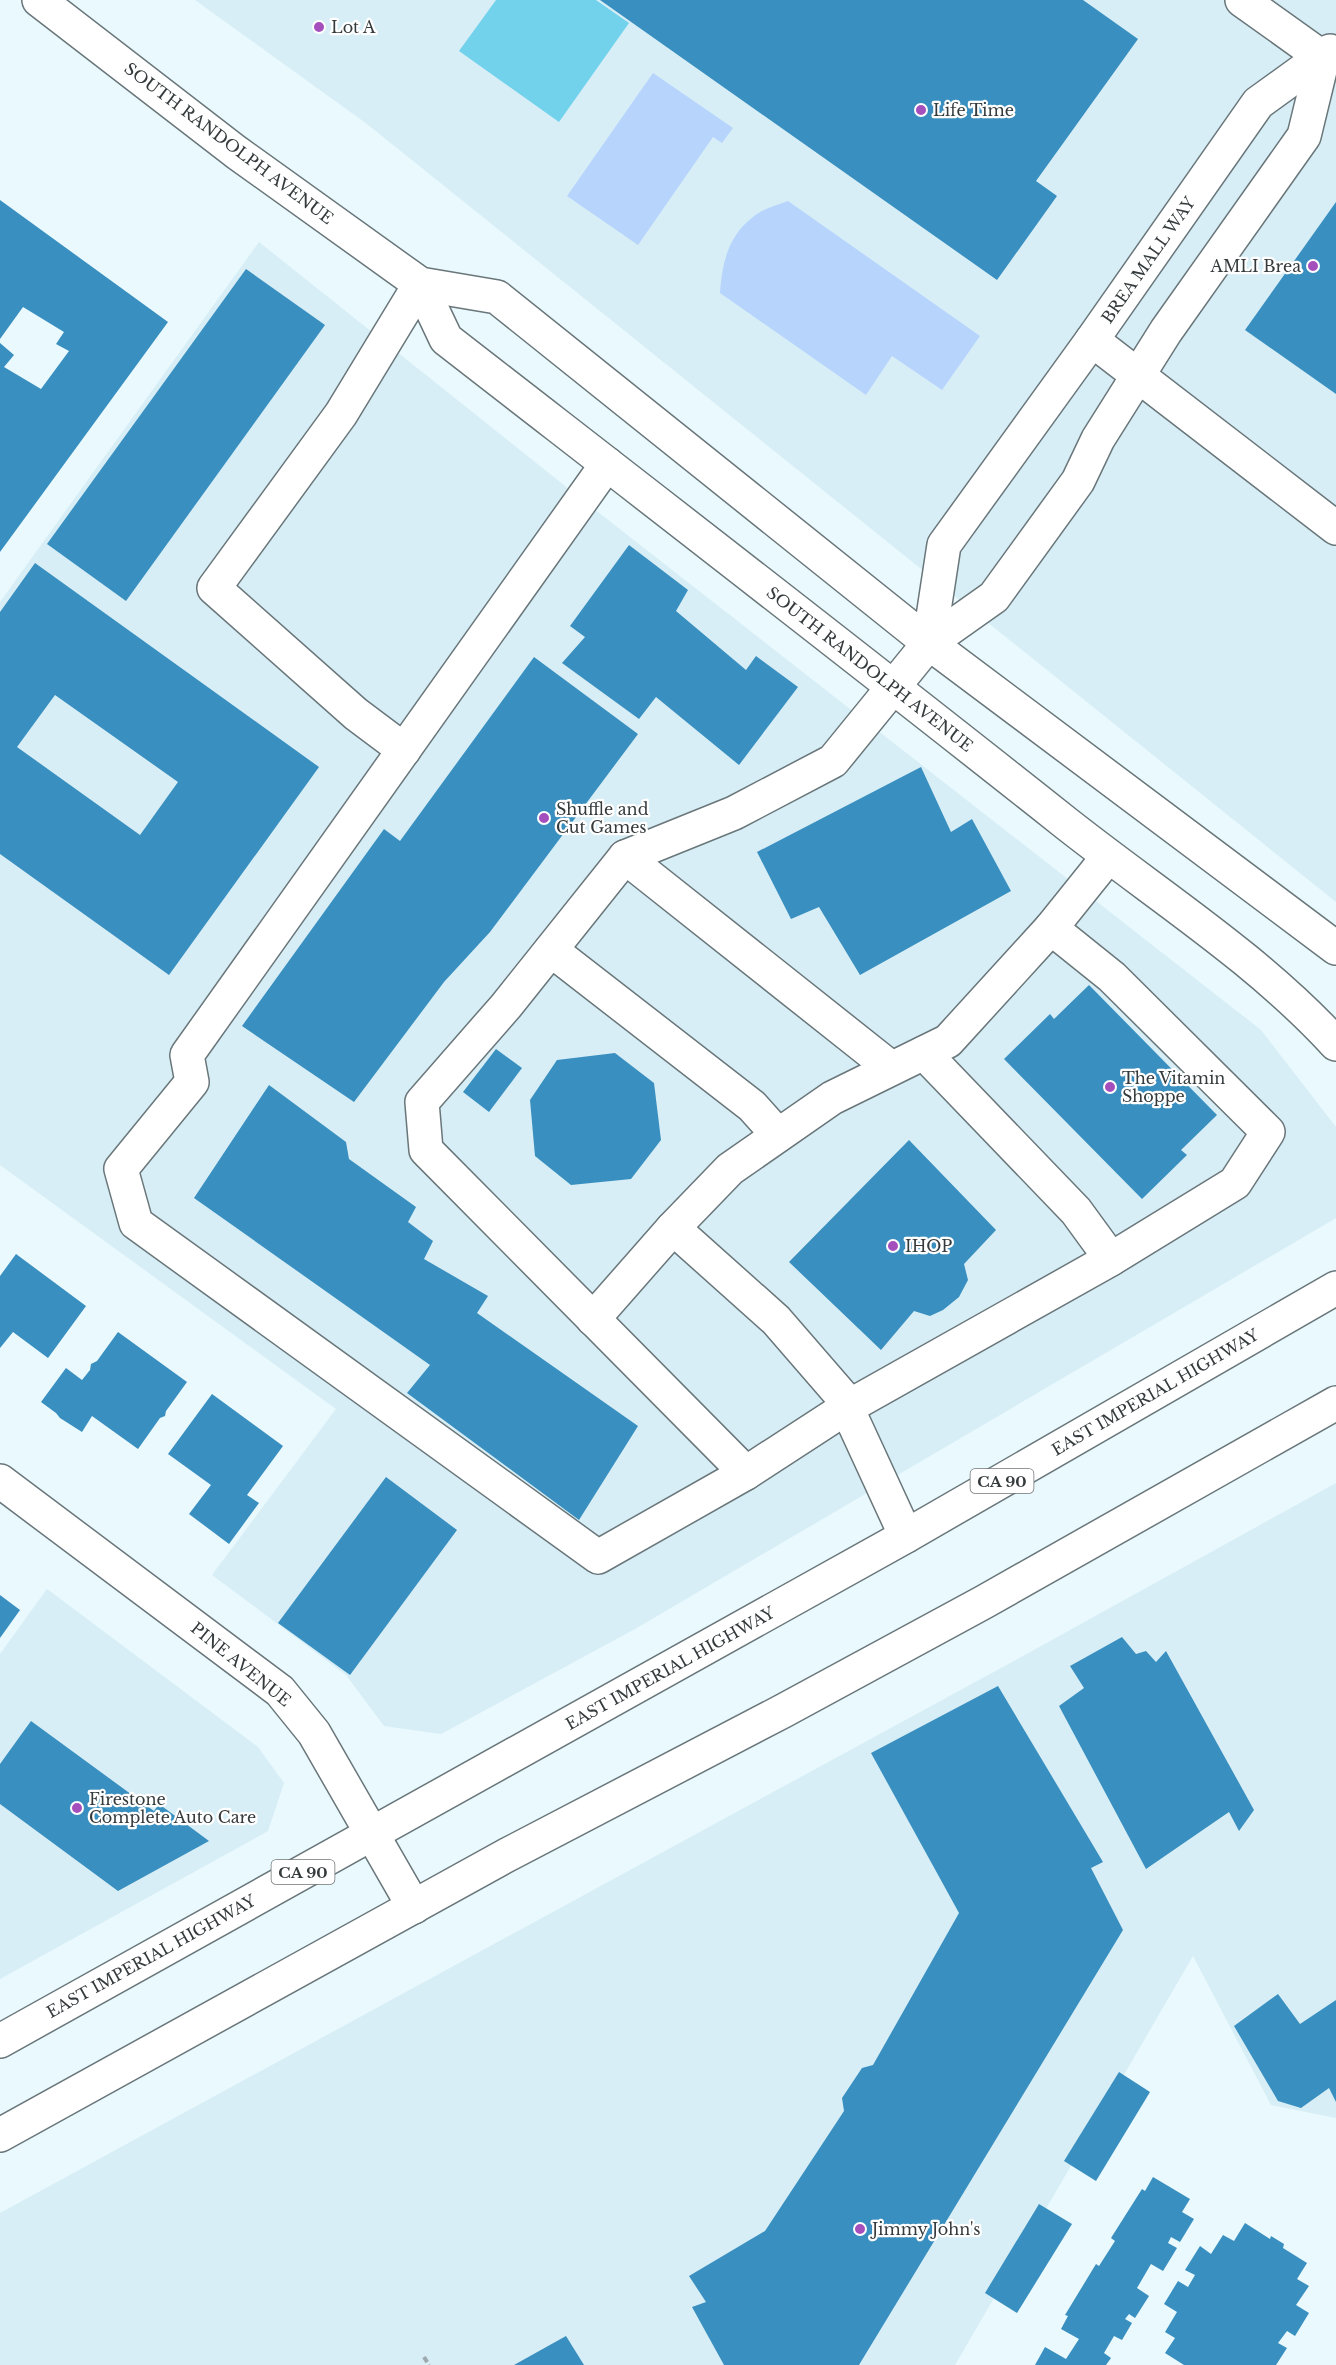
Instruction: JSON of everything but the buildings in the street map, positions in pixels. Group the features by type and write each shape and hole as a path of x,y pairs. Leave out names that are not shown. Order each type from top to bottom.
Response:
{"street":[{"name":"SOUTH RANDOLPH AVENUE","path":"39,0 236,152 420,284 497,297 929,643 1336,948"},
{"path":"746,1473 426,1150 422,1102 551,950 625,858 734,813 833,761 929,643 994,597 1078,481 1098,439 1138,375 1304,136 1330,51 1242,0"},
{"name":"BREA MALL WAY","path":"1330,51 1258,103 1092,340 1336,528"},
{"name":"SOUTH RANDOLPH AVENUE","path":"420,284 446,339 894,686 1108,857 1213,932 1259,969 1336,1044"},
{"path":"404,750 356,714 214,588 341,414 420,284"},
{"path":"929,643 944,545 1092,340"},
{"path":"607,464 187,1055 192,1082 121,1169 136,1223 598,1557 746,1473 846,1408 1111,1259 1235,1183 1269,1132 1112,977 1051,928"},
{"path":"593,1319 673,1228 730,1169 832,1098 948,1041 1051,928 1108,857"},
{"path":"625,858 891,1068"},
{"path":"551,950 752,1106 778,1135"},
{"path":"924,1053 1076,1211 1111,1259"},
{"path":"673,1228 776,1320 841,1395 906,1536"},
{"name":"EAST IMPERIAL HIGHWAY","path":"0,2040 906,1536 1336,1288"},
{"path":"0,2135 414,1907 974,1608 1336,1403"},
{"name":"PINE AVENUE","path":"0,1481 266,1680 292,1704 314,1733 414,1907"}],"path":[{"path":"424,2357 429,2365"}],"shaded area":[{"path":"195,0 1336,0 1336,902 367,124"},
{"path":"496,0 596,0 629,23 559,122 459,51"},
{"path":"653,73 733,128 722,143 713,137 638,245 567,196"},
{"path":"788,201 980,336 942,390 892,356 866,395 720,293 722,271 728,251 744,224 770,207"},
{"path":"259,242 589,505 1261,1030 1336,1127 1336,1218 635,1629 441,1734 384,1726 346,1675 212,1575 336,1409 0,1165 0,602"},
{"path":"1336,1483 1336,2118 1271,2105 1193,1956 955,2365 0,2365 0,2213"},
{"path":"47,1589 258,1747 284,1783 268,1831 0,1979 0,1654"}],"place":[{"name":"Lot A","path":"319,27"},
{"name":"Life Time","path":"921,110"},
{"name":"AMLI Brea","path":"1313,266"},
{"name":"Shuffle and Cut Games","path":"544,818"},
{"name":"The Vitamin Shoppe","path":"1110,1087"},
{"name":"IHOP","path":"893,1246"},
{"name":"Firestone Complete Auto Care","path":"77,1808"},
{"name":"Jimmy John's","path":"860,2229"}]}
